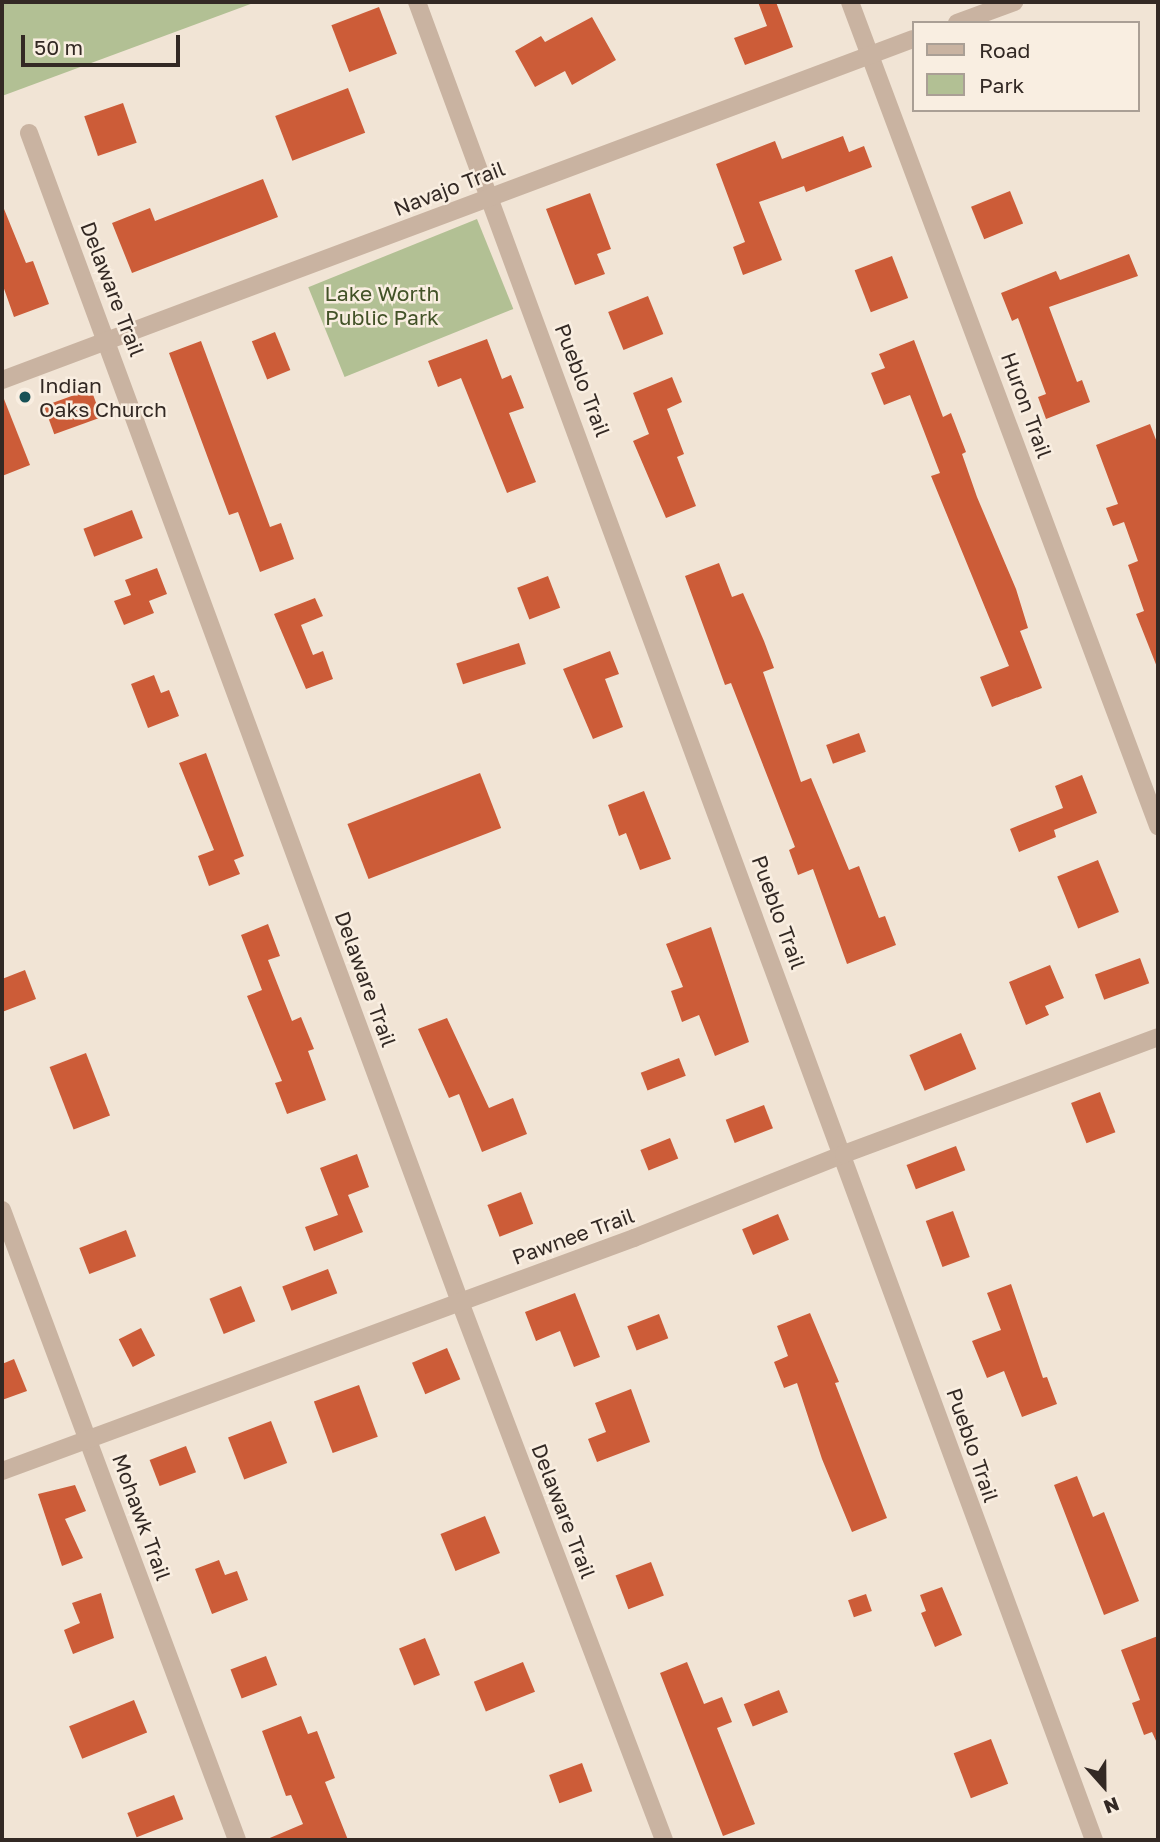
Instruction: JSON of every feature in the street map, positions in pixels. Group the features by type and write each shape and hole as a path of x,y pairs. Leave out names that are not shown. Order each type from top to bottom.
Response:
{"street":[{"name":"Pueblo Trail","path":"417,2 844,1154 1094,1840"},
{"name":"Huron Trail","path":"850,2 873,54 1158,826"},
{"path":"962,21 1014,2"},
{"name":"Navajo Trail","path":"2,380 912,39"},
{"name":"Delaware Trail","path":"29,133 108,341 460,1302 664,1840"},
{"name":"Pawnee Trail","path":"2,1471 90,1441 1158,1037"},
{"name":"Mohawk Trail","path":"2,1210 237,1840"}],"green space":[{"path":"2,2 256,2 2,96"},
{"name":"Lake Worth Public Park","path":"477,219 513,309 345,377 308,287"}],"building":[{"path":"758,2 776,2 793,47 745,65 734,38 767,26"},
{"path":"379,7 397,54 349,72 331,25"},
{"path":"592,17 616,60 572,85 565,71 535,87 515,51 541,36 545,42"},
{"path":"348,88 365,133 292,161 275,116"},
{"path":"123,103 137,143 98,156 84,116"},
{"path":"843,136 849,152 864,146 872,167 806,192 804,186 759,202 782,260 743,275 733,247 745,242 716,164 775,141 782,159"},
{"path":"263,179 278,217 132,273 112,223 150,208 155,221"},
{"path":"1010,191 1023,223 984,239 971,207"},
{"path":"590,193 611,249 597,254 605,274 575,285 546,209"},
{"path":"2,204 26,263 33,261 49,304 14,317 2,283"},
{"path":"1129,254 1138,276 1049,307 1077,382 1082,380 1090,402 1046,419 1038,397 1046,394 1018,318 1012,321 1001,293 1056,271 1060,280"},
{"path":"892,256 908,298 871,312 855,270"},
{"path":"648,296 663,334 623,350 608,312"},
{"path":"275,332 290,370 267,379 252,341"},
{"path":"487,339 502,379 511,375 524,408 509,413 536,482 507,493 461,378 438,387 428,361"},
{"path":"914,340 943,417 951,413 966,452 962,454 977,497 1016,589 1028,628 1020,631 1042,688 992,707 980,677 1009,666 931,476 940,473 910,395 884,405 871,373 885,368 879,354"},
{"path":"201,341 270,527 281,523 294,559 260,572 238,512 229,515 169,353"},
{"path":"672,377 682,402 667,409 684,454 677,457 696,506 666,518 633,441 649,434 633,393"},
{"path":"91,389 101,417 54,434 44,406"},
{"path":"2,394 30,465 2,476"},
{"path":"1150,424 1158,445 1157,667 1136,614 1144,611 1128,565 1138,561 1124,522 1113,526 1106,508 1118,504 1096,445"},
{"path":"132,510 143,538 94,557 83,529"},
{"path":"719,563 732,597 743,593 764,641 774,668 763,672 801,782 811,778 849,870 859,866 879,918 885,916 896,945 847,964 813,869 798,875 789,850 795,847 731,683 725,685 685,576"},
{"path":"157,568 167,594 149,601 154,613 124,625 114,601 131,595 125,580"},
{"path":"548,576 560,608 529,620 517,588"},
{"path":"315,598 323,616 301,625 313,655 323,651 333,679 306,689 274,614"},
{"path":"519,643 526,664 463,684 456,663"},
{"path":"610,651 619,674 605,679 623,727 593,739 563,669"},
{"path":"154,675 161,693 169,690 179,716 148,728 131,684"},
{"path":"859,733 866,752 833,764 826,745"},
{"path":"206,753 244,856 234,860 240,874 209,886 198,856 214,850 179,763"},
{"path":"480,773 501,828 369,879 347,824"},
{"path":"1082,775 1097,813 1054,830 1056,837 1019,852 1010,829 1063,808 1055,786"},
{"path":"644,791 671,859 640,870 626,833 619,836 608,805"},
{"path":"1098,860 1119,912 1078,928 1057,876"},
{"path":"268,924 280,956 268,960 292,1021 301,1017 314,1049 308,1051 326,1100 287,1114 275,1083 282,1081 247,996 262,990 241,935"},
{"path":"711,927 749,1042 715,1056 699,1015 682,1022 671,991 683,987 666,944"},
{"path":"1140,958 1149,983 1104,1000 1095,974"},
{"path":"1050,965 1064,998 1045,1006 1049,1015 1026,1025 1009,982"},
{"path":"25,970 36,999 2,1012 2,979"},
{"path":"447,1018 489,1108 513,1098 527,1134 482,1152 459,1094 449,1098 418,1029"},
{"path":"961,1033 976,1069 925,1091 909,1055"},
{"path":"86,1053 110,1116 74,1130 50,1067"},
{"path":"679,1058 686,1076 648,1090 641,1073"},
{"path":"1100,1092 1115,1132 1086,1143 1071,1103"},
{"path":"764,1105 773,1128 735,1143 726,1120"},
{"path":"670,1138 678,1158 649,1170 640,1150"},
{"path":"956,1146 965,1170 916,1189 907,1165"},
{"path":"357,1154 369,1187 348,1195 363,1232 314,1251 305,1227 338,1215 320,1168"},
{"path":"521,1192 533,1224 500,1237 487,1205"},
{"path":"953,1211 970,1257 943,1267 926,1221"},
{"path":"778,1214 789,1240 753,1255 742,1229"},
{"path":"126,1230 136,1256 89,1274 79,1248"},
{"path":"328,1269 337,1293 292,1311 282,1287"},
{"path":"1011,1284 1043,1378 1047,1377 1057,1404 1022,1417 1004,1371 987,1378 972,1341 1001,1330 987,1293"},
{"path":"241,1286 255,1321 224,1334 209,1299"},
{"path":"575,1293 600,1357 574,1367 560,1331 536,1341 525,1312"},
{"path":"810,1313 839,1382 835,1383 887,1518 852,1532 822,1459 797,1383 784,1388 774,1362 788,1356 777,1326"},
{"path":"659,1314 668,1338 637,1350 627,1326"},
{"path":"141,1328 155,1356 133,1367 119,1339"},
{"path":"447,1348 460,1379 425,1394 412,1363"},
{"path":"14,1359 27,1391 2,1400 2,1364"},
{"path":"359,1385 378,1437 333,1453 314,1401"},
{"path":"631,1389 650,1442 597,1462 588,1439 606,1432 595,1403"},
{"path":"271,1421 287,1463 244,1479 228,1437"},
{"path":"186,1446 196,1472 160,1486 150,1460"},
{"path":"1077,1476 1093,1517 1104,1512 1139,1601 1104,1615 1054,1485"},
{"path":"75,1485 86,1511 65,1519 83,1558 62,1566 38,1494"},
{"path":"485,1516 500,1553 455,1571 440,1534"},
{"path":"219,1560 225,1575 237,1571 248,1600 212,1614 195,1569"},
{"path":"651,1562 664,1596 628,1609 616,1576"},
{"path":"942,1587 962,1635 935,1647 921,1613 926,1611 920,1595"},
{"path":"101,1593 114,1638 73,1654 64,1630 80,1623 72,1603"},
{"path":"866,1594 872,1611 854,1617 848,1600"},
{"path":"1158,1636 1157,1743 1152,1732 1144,1735 1132,1703 1140,1700 1121,1650"},
{"path":"425,1638 440,1675 414,1686 399,1648"},
{"path":"266,1656 277,1685 242,1699 231,1670"},
{"path":"523,1662 535,1692 486,1712 474,1682"},
{"path":"687,1662 704,1704 722,1697 732,1722 717,1728 755,1824 723,1836 660,1673"},
{"path":"779,1690 788,1712 753,1726 744,1704"},
{"path":"134,1700 147,1732 82,1759 69,1726"},
{"path":"301,1716 308,1734 317,1731 335,1778 325,1782 348,1840 265,1840 303,1824 291,1795 286,1796 262,1731"},
{"path":"991,1739 1008,1784 971,1798 954,1753"},
{"path":"582,1763 592,1791 559,1803 549,1775"},
{"path":"174,1795 183,1819 137,1837 127,1813"}],"place":[{"name":"Indian Oaks Church","path":"25,397"}]}
